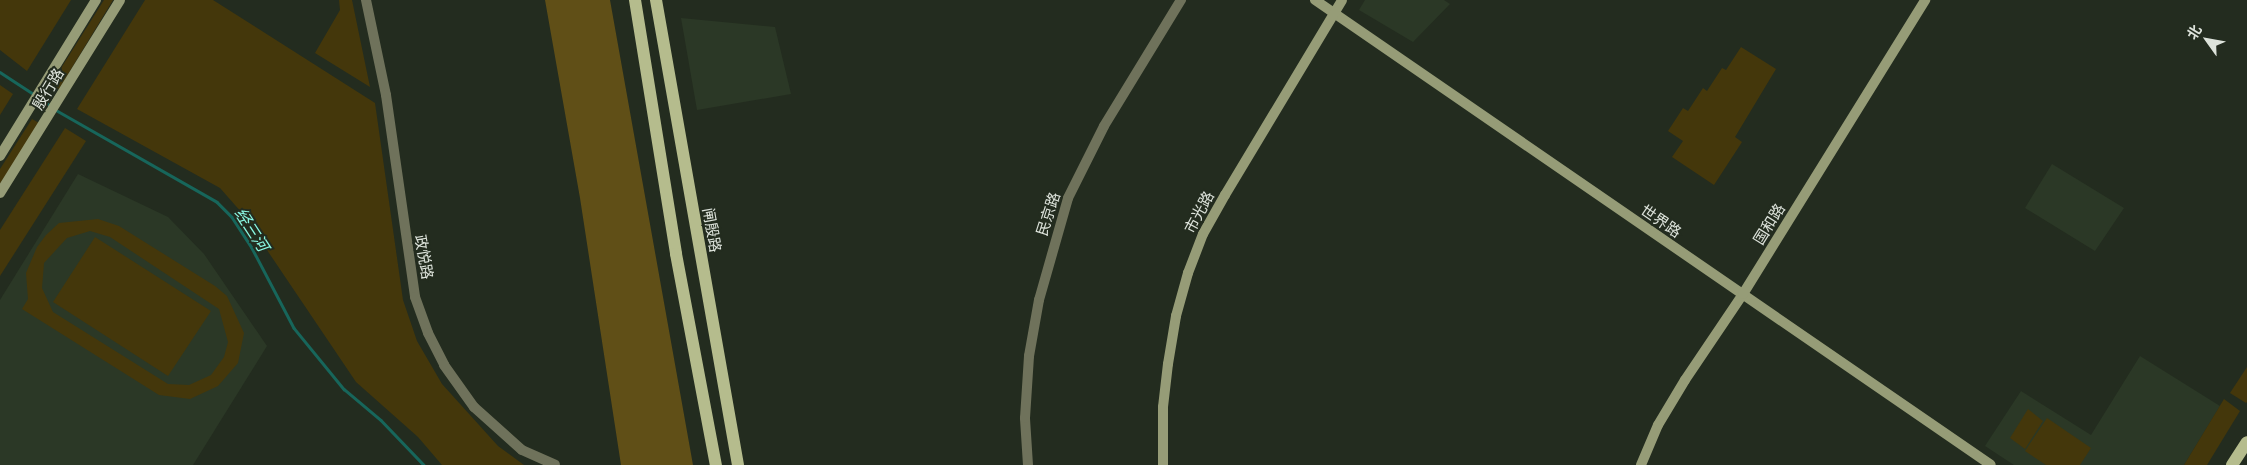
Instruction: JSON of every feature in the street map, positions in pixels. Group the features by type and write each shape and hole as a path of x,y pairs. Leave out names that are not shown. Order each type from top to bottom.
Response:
{"main road":[{"path":"635,0 676,254 716,465"},
{"name":"闸殷路","path":"656,0 738,465"},
{"path":"711,435 724,437 729,422"},
{"path":"2232,465 2247,442"}],"street":[{"name":"殷行路","path":"0,156 96,0"},
{"name":"殷行路","path":"0,193 120,0"},
{"name":"政悦路","path":"366,0 386,95 415,297 428,333 444,365 474,407 522,450 555,465"},
{"name":"民京路","path":"1028,465 1025,418 1029,356 1039,300 1068,198 1104,126 1181,0"},
{"name":"世界路","path":"1315,0 1991,465"},
{"name":"市光路","path":"1163,465 1163,407 1176,316 1188,273 1203,234 1342,0"},
{"name":"国和路","path":"1641,465 1658,425 1743,294 1925,0"}],"shaded area":[{"path":"0,0 71,0 27,71 0,50"},
{"path":"104,0 113,0 59,89 51,84"},
{"path":"145,0 213,0 375,103 403,300 417,341 442,384 498,446 524,465 442,465 418,437 356,382 242,213 220,188 77,109"},
{"path":"339,0 352,0 370,87 315,53 340,10"},
{"path":"545,0 610,0 693,465 621,465 580,198"},
{"path":"1365,0 1444,0 1450,4 1413,42 1359,10"},
{"path":"681,18 775,27 791,94 697,110"},
{"path":"1741,47 1776,69 1735,137 1742,142 1714,185 1672,157 1683,141 1668,131 1683,108 1688,111 1703,88 1707,91 1722,68 1726,70"},
{"path":"0,85 13,94 0,115"},
{"path":"32,119 39,123 0,184 0,169"},
{"path":"65,128 86,141 0,276 0,230"},
{"path":"2052,164 2124,208 2095,251 2025,208"},
{"path":"78,174 168,217 204,254 267,346 193,465 0,465 0,300"},
{"path":"98,219 119,226 215,286 227,296 244,333 238,363 218,386 190,399 159,395 22,309 28,299 26,273 37,247 59,223","holes":["90,231 110,237 219,309 228,342 224,357 211,375 189,385 168,384 53,312 42,288 44,263 67,238"]},
{"path":"95,237 211,311 168,376 53,302"},
{"path":"2140,356 2220,406 2184,465 2014,465 1985,446 2021,391 2091,435"},
{"path":"2247,367 2247,402 2246,403 2230,393"},
{"path":"2224,399 2240,411 2207,465 2184,465"},
{"path":"2028,409 2043,421 2025,449 2010,438"},
{"path":"2047,418 2091,448 2080,465 2046,465 2025,451"}],"waterway":[{"name":"经三河","path":"0,72 35,95"},
{"name":"经三河","path":"39,98 51,106"},
{"name":"经三河","path":"56,110 217,202 232,217 252,248 294,328 344,389 381,420 424,465"}]}
